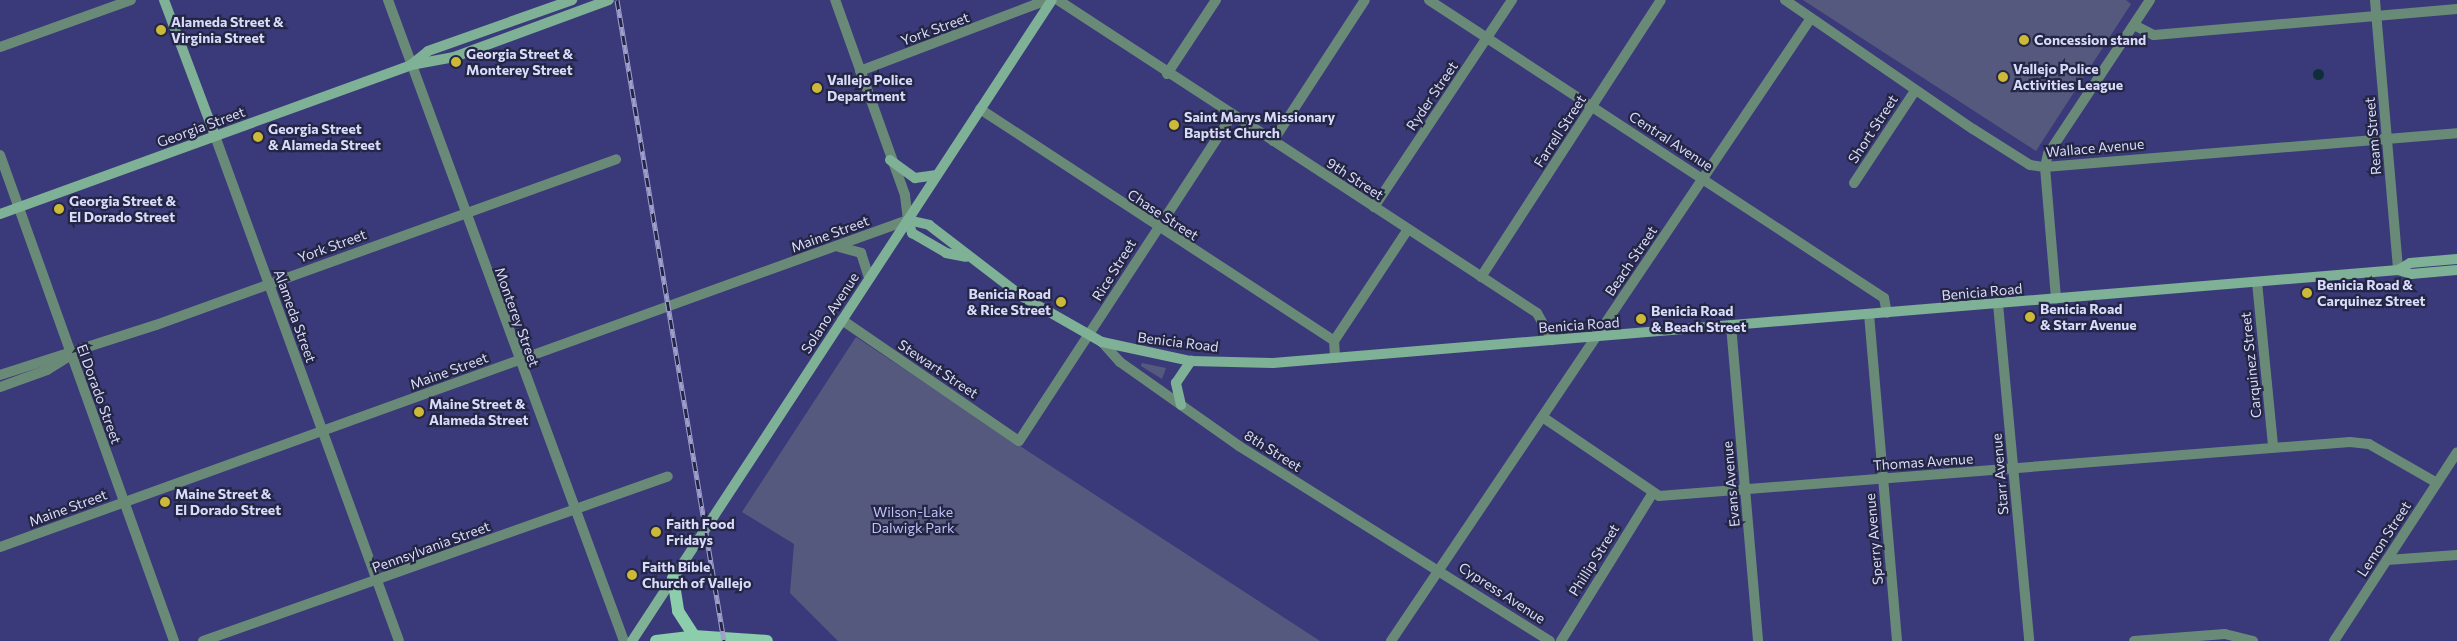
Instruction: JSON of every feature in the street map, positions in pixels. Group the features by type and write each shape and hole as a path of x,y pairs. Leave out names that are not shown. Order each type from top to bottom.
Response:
{"main road":[{"name":"Alameda Street","path":"164,0 215,136"},
{"name":"Georgia Street","path":"412,65 428,51 572,0"},
{"name":"Georgia Street","path":"0,214 412,65 454,57 609,0"},
{"name":"Solano Avenue","path":"632,641 1052,0"},
{"path":"890,160 916,178 937,175"},
{"name":"Benicia Road","path":"966,258 946,253 912,233 908,220 930,225 966,258 1089,336 1102,342 1191,360 1273,363 1597,338 1731,325 2398,270 2411,274 2457,270"},
{"name":"Benicia Road","path":"2398,270 2410,262 2457,258"},
{"path":"1181,405 1176,383 1191,360"},
{"path":"673,578 678,611 694,638"},
{"path":"656,641 694,638 767,641"}],"street":[{"path":"0,47 131,0"},
{"name":"Monterey Street","path":"388,0 518,361 624,641"},
{"path":"835,0 890,160 905,195 908,220"},
{"name":"York Street","path":"860,71 1047,0"},
{"name":"9th Street","path":"1058,0 1167,74 1537,313 1552,340"},
{"path":"1167,74 1216,0"},
{"path":"1273,142 1365,0"},
{"name":"Central Avenue","path":"1429,0 1884,298 1887,313"},
{"name":"Ryder Street","path":"1374,207 1512,0"},
{"name":"Farrell Street","path":"1481,277 1662,0"},
{"name":"Wallace Avenue","path":"1785,0 1809,21 2030,165 2044,167 2457,133"},
{"path":"2056,299 2044,167 2048,154 2150,0"},
{"name":"Ream Street","path":"2375,0 2398,270"},
{"path":"2134,25 2154,35 2457,9"},
{"name":"Beach Street","path":"1391,641 1544,418 1809,21"},
{"name":"Short Street","path":"1854,183 1915,91"},
{"name":"Chase Street","path":"980,109 1157,228 1334,341"},
{"name":"Rice Street","path":"1019,441 1232,115"},
{"name":"Alameda Street","path":"215,136 398,641"},
{"name":"El Dorado Street","path":"0,155 70,355 174,641"},
{"name":"York Street","path":"0,375 70,355 616,159"},
{"name":"Maine Street","path":"0,547 908,220"},
{"path":"1335,358 1334,341 1408,228"},
{"path":"835,246 861,253 869,278"},
{"name":"Carquinez Street","path":"2257,282 2273,446"},
{"name":"Starr Avenue","path":"1998,304 2029,641"},
{"name":"Sperry Avenue","path":"1869,314 1897,641"},
{"name":"Stewart Street","path":"842,320 1019,441"},
{"name":"Evans Avenue","path":"1731,325 1758,641"},
{"name":"8th Street","path":"1102,342 1120,362 1239,446 1440,569"},
{"path":"0,387 47,370 70,355"},
{"path":"1544,418 1652,494"},
{"name":"Thomas Avenue","path":"1652,494 1745,490 2273,446 2369,444 2437,483"},
{"name":"Lemon Street","path":"2334,641 2457,452"},
{"name":"Pennsylvania Street","path":"203,641 377,581 668,476"},
{"name":"Phillip Street","path":"1560,641 1652,494"},
{"path":"2387,560 2457,555"},
{"name":"Cypress Avenue","path":"1440,569 1550,641"},
{"path":"2134,641 2225,634 2253,641"}],"green space":[{"name":"Vallejo Police Activities League","path":"1803,0 2126,0 2131,4 2036,151"},
{"name":"Wilson-Lake Dalwigk Park","path":"856,337 1320,641 838,641 790,593 794,544 742,512"},
{"path":"1142,363 1166,368 1162,379 1141,366"}],"shaded area":[{"path":"2318,68 2324,74 2318,80 2312,74"}],"railway":[{"path":"617,0 724,641"}],"place":[{"name":"Alameda Street & Virginia Street","path":"161,30"},
{"name":"Concession stand","path":"2024,40"},
{"name":"Georgia Street & Monterey Street","path":"456,62"},
{"name":"Vallejo Police Activities League","path":"2003,77"},
{"name":"Vallejo Police Department","path":"817,88"},
{"name":"Saint Marys Missionary Baptist Church","path":"1174,125"},
{"name":"Georgia Street & Alameda Street","path":"258,137"},
{"name":"Georgia Street & El Dorado Street","path":"59,209"},
{"name":"Benicia Road & Carquinez Street","path":"2307,293"},
{"name":"Benicia Road & Rice Street","path":"1061,302"},
{"name":"Benicia Road & Starr Avenue","path":"2030,317"},
{"name":"Benicia Road & Beach Street","path":"1641,319"},
{"name":"Maine Street & Alameda Street","path":"419,412"},
{"name":"Maine Street & El Dorado Street","path":"165,502"},
{"name":"Faith Food Fridays","path":"656,532"},
{"name":"Faith Bible Church of Vallejo","path":"632,575"}]}
